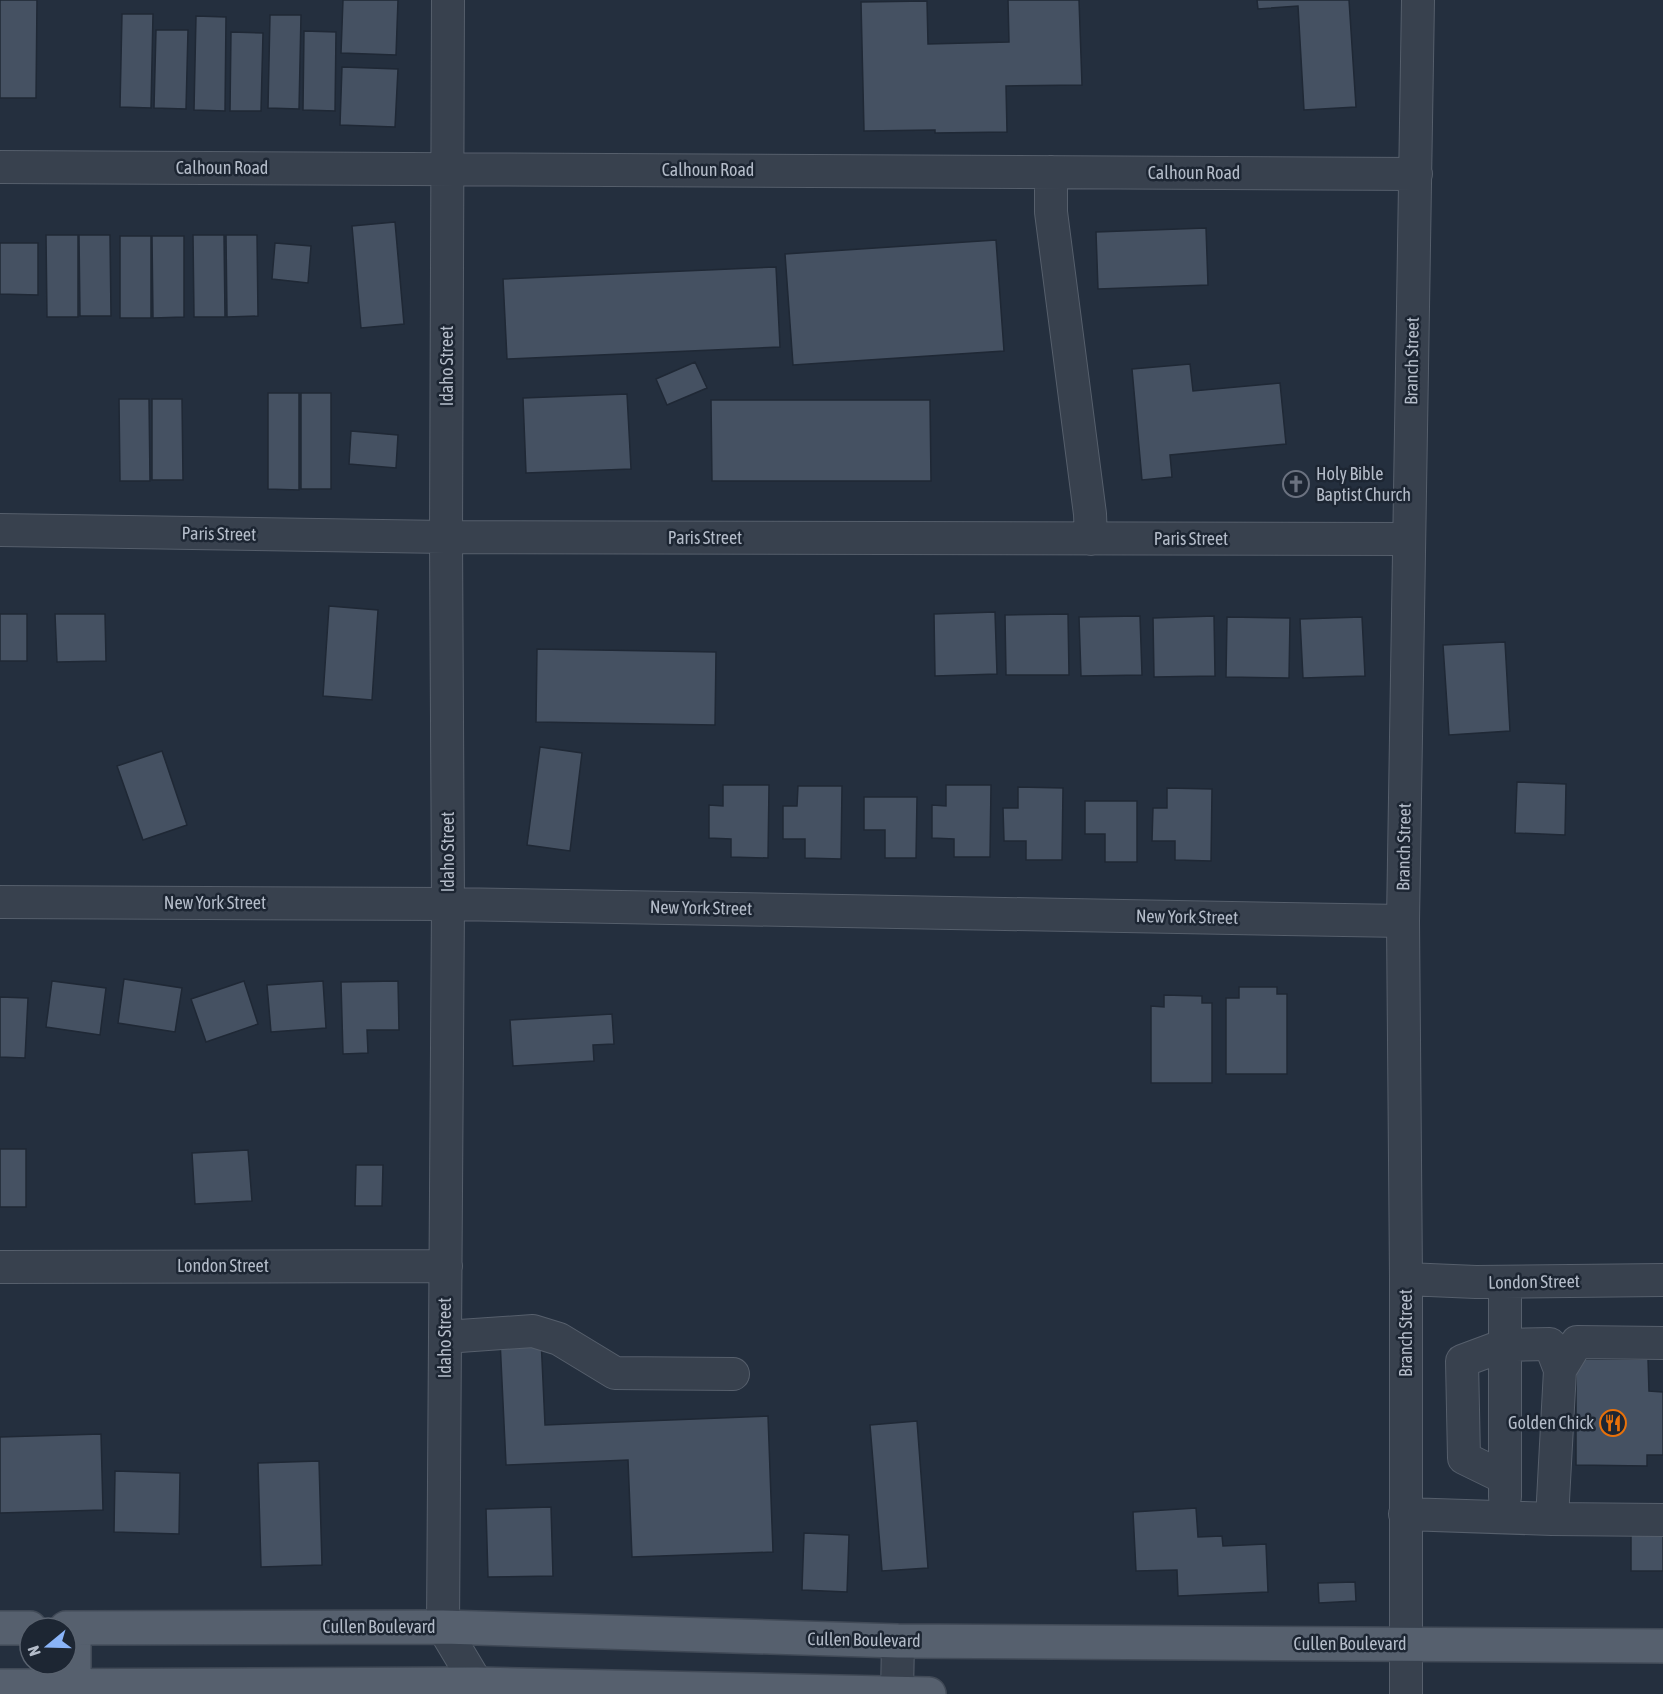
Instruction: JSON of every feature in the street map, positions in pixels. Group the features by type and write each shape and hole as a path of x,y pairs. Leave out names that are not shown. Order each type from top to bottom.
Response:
{"main road":[{"name":"Cullen Boulevard","path":"78,1628 443,1627 898,1641 1663,1646"},
{"path":"0,1628 18,1628"},
{"path":"73,1676 74,1685"},
{"path":"0,1686 929,1694"}],"street":[{"name":"Idaho Street","path":"443,1627 448,904 446,537 448,0"},
{"name":"Branch Street","path":"1406,1694 1404,1644 1406,1279 1403,921 1418,0"},
{"name":"Calhoun Road","path":"0,167 1416,174"},
{"path":"1052,172 1052,212 1090,514 1091,539"},
{"name":"Paris Street","path":"0,530 446,537 1409,539"},
{"name":"New York Street","path":"0,902 448,904 1403,921"},
{"name":"London Street","path":"0,1267 446,1266"},
{"name":"London Street","path":"1406,1279 1505,1282 1663,1280"},
{"path":"1505,1282 1505,1516"},
{"path":"445,1337 533,1331 559,1339 615,1373 733,1374"},
{"path":"1560,1370 1577,1342 1663,1343"},
{"path":"1505,1478 1464,1458 1462,1361 1505,1345 1550,1344 1560,1370 1552,1519"},
{"path":"1405,1514 1663,1520"},
{"path":"443,1627 479,1689"},
{"path":"897,1694 898,1641"}],"building":[{"path":"0,0 37,0 36,98 0,98"},
{"path":"343,0 398,0 396,55 341,53"},
{"path":"1008,0 1079,0 1082,85 1006,86 1007,132 864,131 861,2 927,1 928,44 1009,42"},
{"path":"1257,0 1349,0 1356,107 1304,110 1298,6 1258,9"},
{"path":"122,14 153,14 151,108 120,107"},
{"path":"270,15 301,15 299,109 268,108"},
{"path":"196,16 226,17 225,111 194,110"},
{"path":"156,30 188,30 186,109 154,108"},
{"path":"304,31 336,32 335,111 303,110"},
{"path":"231,32 263,33 261,111 230,111"},
{"path":"342,67 398,69 395,127 340,125"},
{"path":"395,222 404,324 361,328 352,226"},
{"path":"1206,228 1208,285 1098,289 1096,232"},
{"path":"46,235 78,235 78,317 47,317"},
{"path":"79,235 110,235 111,316 80,316"},
{"path":"193,235 224,235 225,317 194,317"},
{"path":"226,235 257,235 258,316 227,317"},
{"path":"120,236 151,236 151,318 120,318"},
{"path":"152,236 184,236 184,317 153,318"},
{"path":"996,240 1004,351 793,365 785,254"},
{"path":"0,243 38,243 38,295 0,294"},
{"path":"275,243 311,246 308,283 272,279"},
{"path":"776,267 780,347 507,359 503,279"},
{"path":"695,362 707,388 667,405 656,379"},
{"path":"1190,364 1193,391 1280,383 1286,444 1170,455 1172,477 1142,480 1132,369"},
{"path":"268,393 299,393 299,490 268,489"},
{"path":"301,393 331,393 331,489 301,489"},
{"path":"627,394 631,469 526,473 523,398"},
{"path":"119,399 149,399 150,481 120,481"},
{"path":"152,399 182,399 183,480 152,480"},
{"path":"711,400 930,400 931,481 712,481"},
{"path":"351,431 398,435 396,468 349,464"},
{"path":"329,606 378,610 372,700 323,696"},
{"path":"995,612 997,674 935,676 934,614"},
{"path":"0,614 27,614 27,661 0,661"},
{"path":"55,614 105,614 106,661 57,662"},
{"path":"1068,614 1069,675 1006,675 1005,615"},
{"path":"1140,616 1142,675 1081,676 1079,617"},
{"path":"1214,616 1215,676 1154,677 1153,618"},
{"path":"1227,617 1290,618 1289,678 1226,677"},
{"path":"1362,617 1365,676 1303,678 1300,619"},
{"path":"1505,642 1510,731 1449,735 1443,645"},
{"path":"537,649 716,652 715,725 536,722"},
{"path":"540,747 582,753 570,851 527,845"},
{"path":"162,751 187,825 143,840 117,766"},
{"path":"1517,782 1566,784 1565,835 1515,833"},
{"path":"723,785 769,785 768,858 731,857 731,839 709,838 709,805 723,806"},
{"path":"946,785 991,785 990,857 954,857 954,839 932,838 932,805 946,806"},
{"path":"798,786 842,786 841,859 805,858 805,839 783,839 783,806 797,806"},
{"path":"1018,787 1063,788 1062,860 1026,860 1026,841 1004,841 1003,808 1018,808"},
{"path":"1167,788 1212,789 1211,861 1175,860 1175,841 1152,841 1153,808 1167,808"},
{"path":"864,797 917,797 916,858 885,858 885,830 864,830"},
{"path":"1085,801 1137,801 1137,862 1105,862 1105,834 1085,834"},
{"path":"124,979 182,988 175,1032 118,1023"},
{"path":"52,981 106,988 100,1035 46,1027"},
{"path":"244,981 258,1024 206,1042 191,999"},
{"path":"323,981 326,1028 271,1032 267,985"},
{"path":"398,981 399,1030 367,1030 368,1053 343,1054 341,982"},
{"path":"1239,987 1277,987 1277,994 1287,994 1287,1074 1226,1074 1226,998 1239,998"},
{"path":"1164,995 1202,996 1202,1003 1212,1003 1212,1083 1151,1083 1151,1006 1164,1007"},
{"path":"0,997 28,998 25,1058 0,1057"},
{"path":"612,1014 614,1044 593,1045 594,1061 513,1066 510,1020"},
{"path":"0,1149 26,1149 26,1207 0,1207"},
{"path":"248,1150 252,1201 195,1204 192,1153"},
{"path":"356,1165 383,1165 382,1206 355,1206"},
{"path":"541,1338 545,1425 768,1416 773,1552 632,1557 628,1460 506,1465 500,1340"},
{"path":"1576,1359 1648,1359 1649,1391 1663,1392 1663,1455 1647,1455 1647,1466 1576,1465"},
{"path":"917,1421 928,1568 882,1571 870,1425"},
{"path":"101,1434 103,1510 0,1513 0,1437"},
{"path":"319,1461 322,1565 261,1567 258,1463"},
{"path":"115,1471 180,1473 179,1534 114,1532"},
{"path":"551,1507 553,1576 488,1577 486,1509"},
{"path":"1196,1508 1198,1537 1222,1536 1223,1546 1266,1544 1268,1592 1178,1596 1177,1570 1136,1571 1133,1512"},
{"path":"804,1533 849,1535 847,1592 802,1590"},
{"path":"1631,1535 1663,1535 1663,1571 1631,1571"},
{"path":"1355,1582 1356,1601 1319,1603 1318,1583"}],"place":[{"name":"Holy Bible Baptist Church","path":"1296,484"},
{"name":"Golden Chick","path":"1613,1423"}]}
